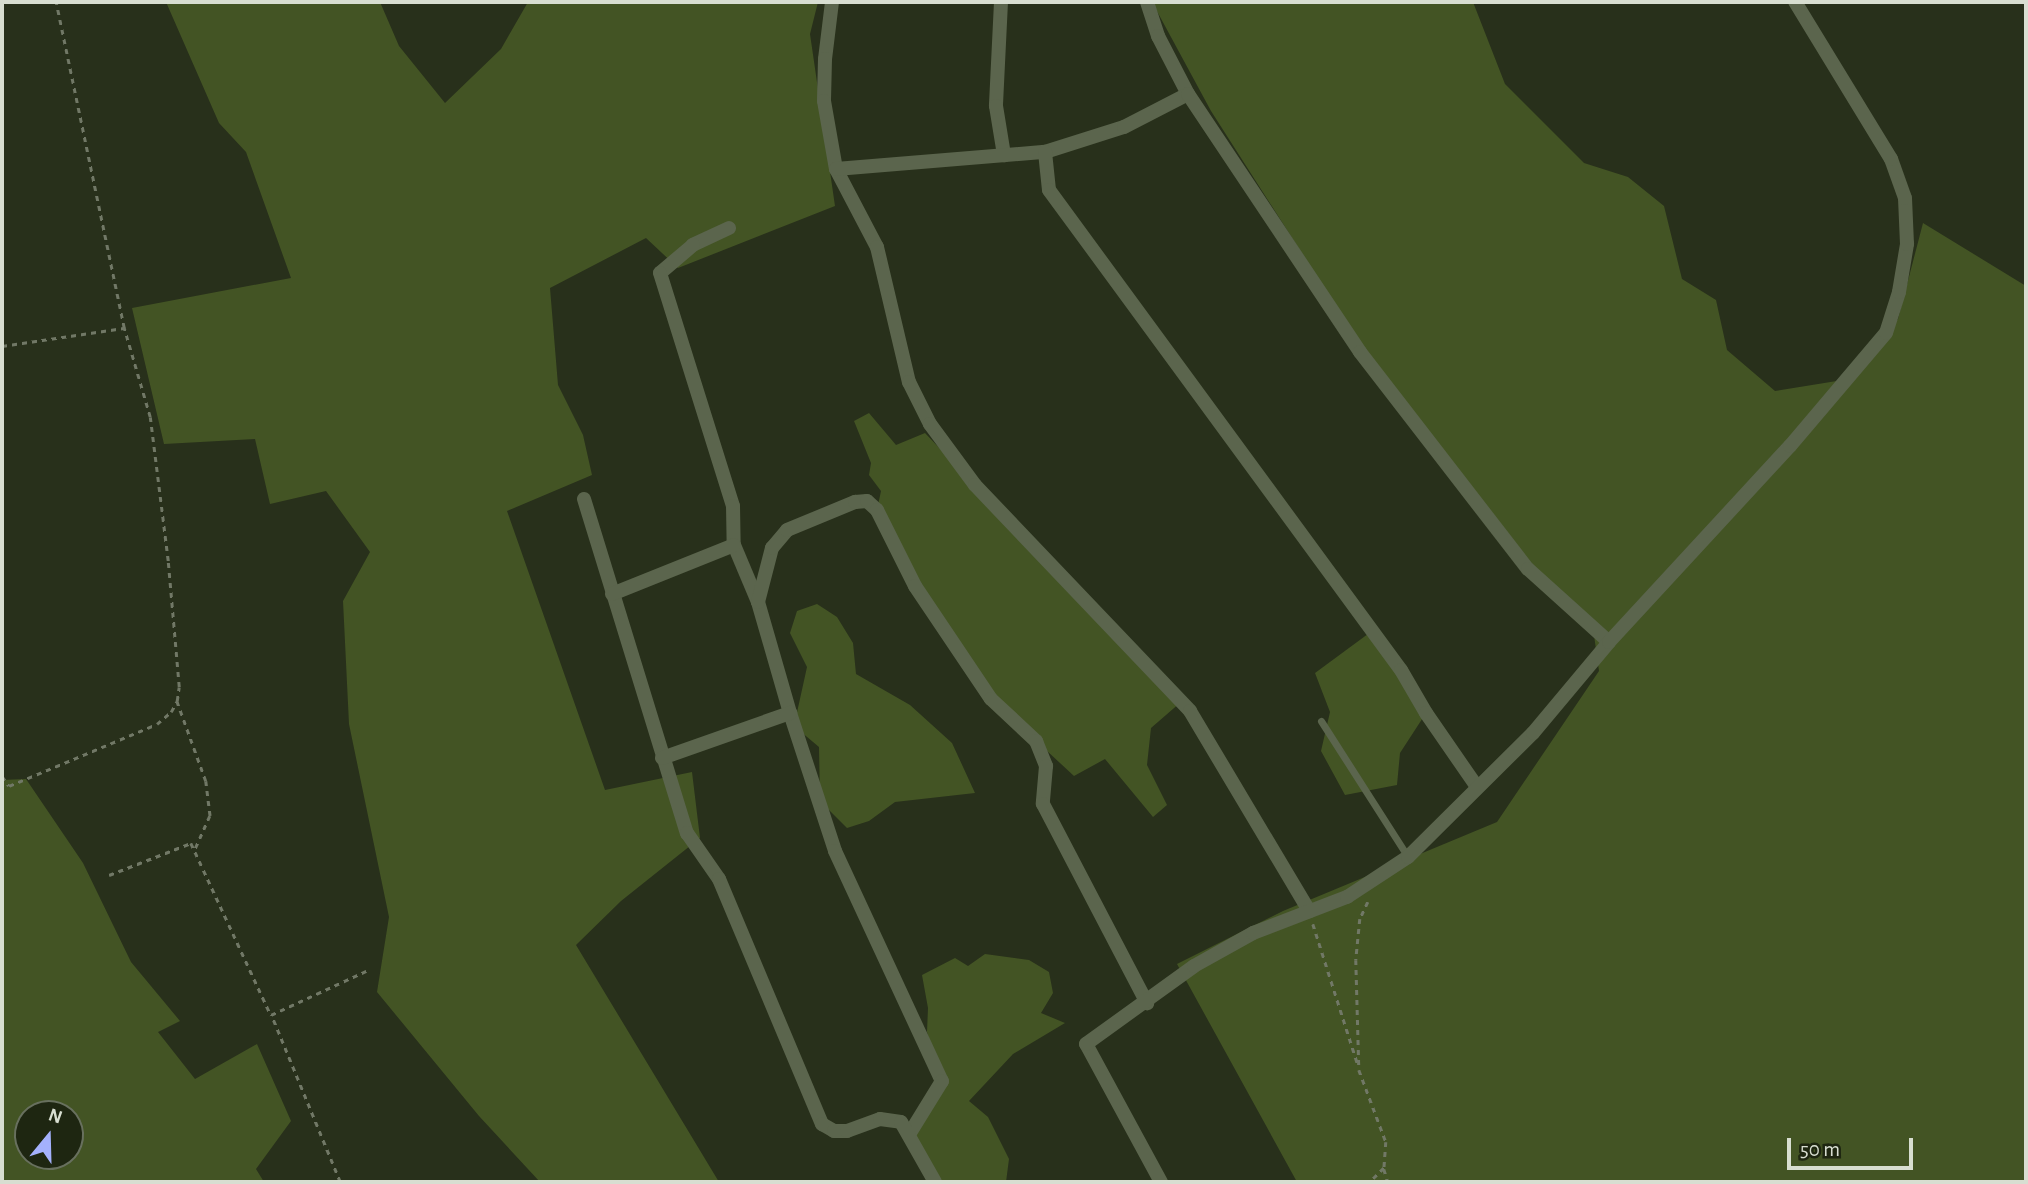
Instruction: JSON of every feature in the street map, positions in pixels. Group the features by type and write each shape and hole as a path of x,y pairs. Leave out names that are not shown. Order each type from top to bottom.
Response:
{"street":[{"path":"832,2 825,59 824,101 836,169 877,247 909,382 930,424 975,485 1190,711 1309,911"},
{"path":"1001,2 996,106 1004,155"},
{"path":"1147,2 1158,36 1188,94 1360,352 1528,569 1609,642"},
{"path":"1161,1182 1086,1044 1147,1003 1195,965 1253,933 1347,897 1408,857 1533,733 1609,642 1857,369 1886,333 1899,292 1907,244 1905,198 1891,159 1795,2"},
{"path":"836,169 1045,152 1124,127 1188,94"},
{"path":"1045,152 1049,190 1394,660 1477,787"},
{"path":"729,228 693,245 660,273 733,506 734,545 758,601 790,713 808,760 835,850 942,1081 910,1133"},
{"path":"584,499 687,833 719,879 822,1124 834,1131 847,1131 891,1118 901,1122 910,1133 935,1182"},
{"path":"758,601 772,548 787,530 855,502 867,501 877,510 915,586 991,699 1036,741 1046,766 1043,804 1083,876 1147,1003"},
{"path":"612,594 734,545"},
{"path":"662,758 790,713"}],"lane":[{"path":"1321,720 1408,857"}],"path":[{"path":"2,776 9,786 157,724 171,712 177,701 179,687 168,561 150,417 124,328 56,2"},
{"path":"2,346 124,328"},
{"path":"177,701 206,781 209,816 195,852"},
{"path":"109,875 191,843 271,1015 340,1182"},
{"path":"1359,1070 1356,960 1360,919 1378,879"},
{"path":"1309,911 1359,1070 1386,1142 1384,1168 1388,1182"},
{"path":"271,1015 366,971"},
{"path":"1370,1182 1384,1168"}],"green space":[{"path":"166,2 380,2 399,46 445,103 501,49 528,2 818,2 810,34 835,206 678,268 646,238 550,288 558,385 583,435 592,475 507,511 605,790 692,772 700,838 621,901 576,945 719,1182 540,1182 479,1116 377,992 389,917 349,724 343,601 370,552 326,491 270,504 255,439 164,444 132,308 291,278 246,152 219,123"},
{"path":"1152,2 1473,2 1505,84 1584,163 1628,177 1664,206 1682,279 1716,300 1727,350 1775,391 1849,379 1898,319 1923,223 2026,286 2026,1182 1297,1182 1177,964 1283,911 1497,822 1599,671 1593,628 1528,569 1351,330 1211,111"},
{"path":"869,413 896,445 925,433 1181,702 1151,728 1147,765 1167,805 1153,817 1105,759 1074,776 991,699 877,510 881,491 869,475 871,463 854,421"},
{"path":"817,604 837,617 853,643 856,674 910,705 952,743 975,793 895,802 869,821 847,828 820,801 819,747 794,726 807,667 790,633 797,611"},
{"path":"1372,631 1426,713 1400,753 1397,785 1345,795 1321,751 1330,712 1315,673"},
{"path":"26,779 83,863 131,962 180,1021 158,1032 195,1079 257,1044 291,1121 256,1169 264,1182 2,1182 2,780"},
{"path":"985,954 1029,960 1049,972 1053,993 1041,1013 1065,1023 1013,1054 969,1101 988,1117 1009,1159 1006,1182 935,1182 910,1133 942,1081 927,1032 928,1008 922,975 955,958 968,966"}]}
